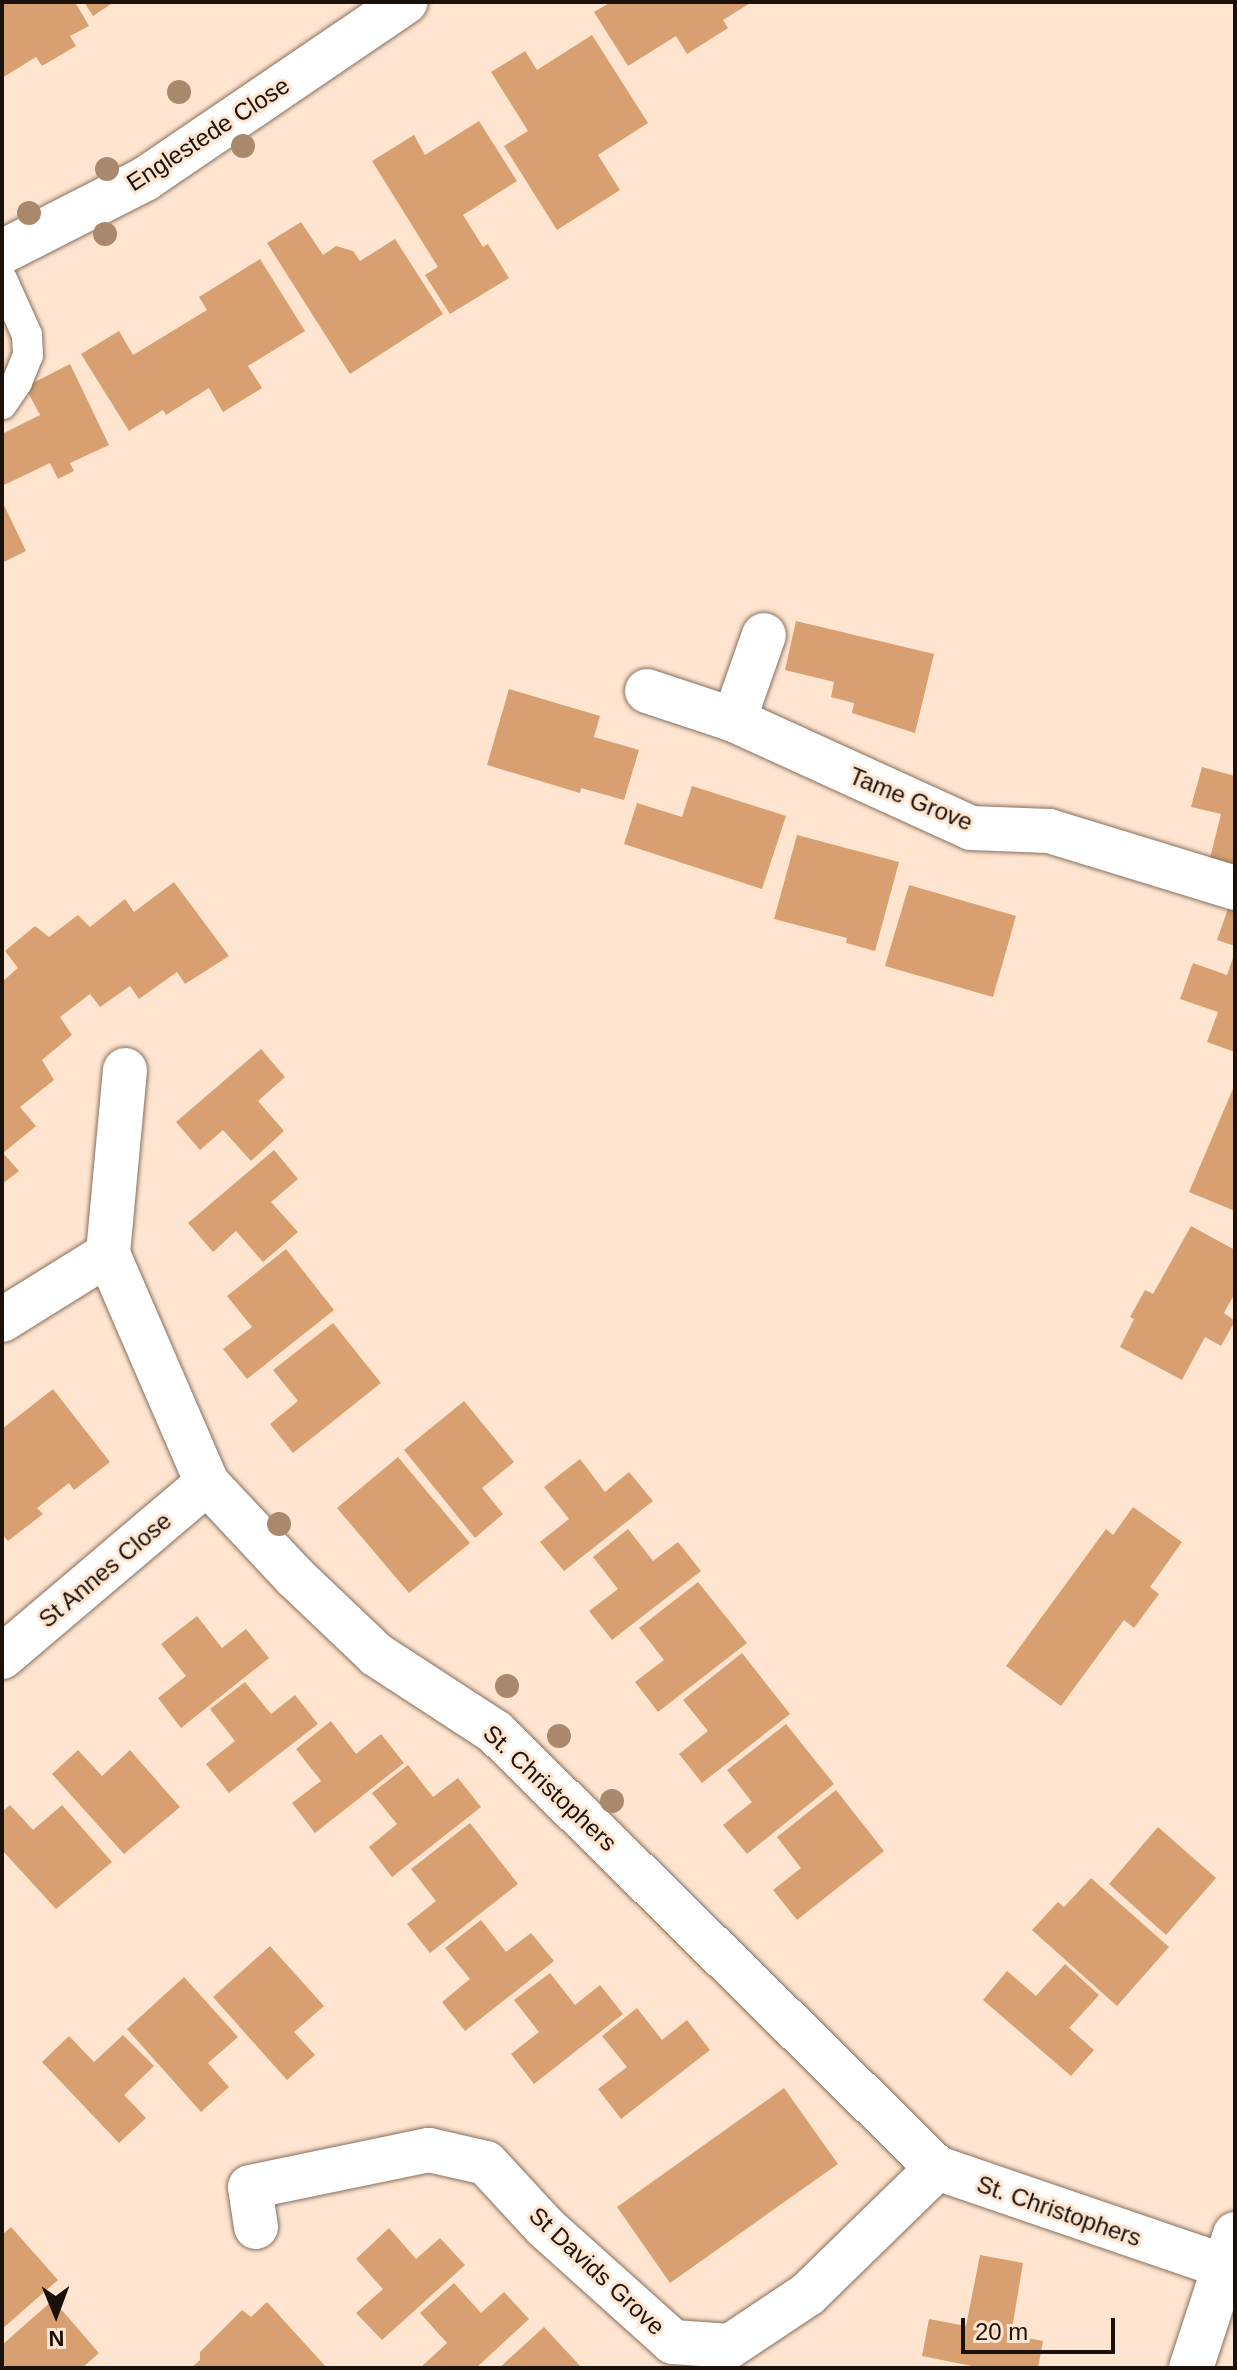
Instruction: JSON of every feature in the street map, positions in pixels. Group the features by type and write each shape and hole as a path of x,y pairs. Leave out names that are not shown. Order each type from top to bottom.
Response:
{"street":[{"name":"Englestede Close","path":"2,252 145,179 405,2"},
{"path":"734,720 764,635"},
{"name":"Tame Grove","path":"647,691 734,720 971,828 1049,831 1235,888"},
{"name":"St. Christophers","path":"125,1070 108,1254 207,1483 295,1577 377,1655 495,1732 937,2168 1230,2250"},
{"path":"2,1320 108,1254"},
{"name":"St Annes Close","path":"2,1657 207,1483"},
{"name":"St Davids Grove","path":"256,2227 250,2187 429,2150 486,2163 545,2227 673,2342 730,2346 808,2294 937,2168"},
{"path":"1191,2368 1230,2250"}],"lane":[{"path":"2,279 27,335 28,355 17,382 2,404"}],"building":[{"path":"2,2 75,2 89,26 70,36 76,46 42,66 36,57 2,78"},
{"path":"84,2 114,2 93,16"},
{"path":"611,2 752,2 723,20 728,28 687,54 676,36 628,66 594,12"},
{"path":"592,35 648,123 598,155 620,190 557,230 504,146 528,131 491,72 525,51 537,70"},
{"path":"479,121 517,181 463,215 483,247 488,244 509,278 450,314 425,275 438,267 372,161 414,135 425,155"},
{"path":"301,222 323,255 336,246 353,251 360,261 395,239 443,314 350,374 267,243"},
{"path":"260,259 305,331 248,366 262,388 223,412 209,388 166,415 163,410 129,431 81,354 119,331 133,355 207,310 199,297"},
{"path":"70,364 109,445 70,463 74,471 58,479 50,463 2,486 2,434 40,415 25,387"},
{"path":"2,501 26,551 2,563"},
{"path":"796,621 934,654 915,733 852,713 854,703 831,697 834,682 785,670"},
{"path":"509,689 600,716 594,737 639,750 624,800 581,788 580,793 487,765"},
{"path":"1202,767 1235,776 1235,864 1210,858 1221,814 1191,807"},
{"path":"692,786 786,816 762,889 624,844 637,803 682,817"},
{"path":"797,835 899,862 875,951 846,943 847,938 774,919"},
{"path":"174,882 229,956 185,984 177,972 139,999 130,986 100,1007 90,994 60,1017 72,1035 42,1060 54,1080 20,1107 36,1126 3,1153 19,1171 2,1184 2,982 18,968 5,951 35,926 49,937 78,915 90,927 125,899 134,912"},
{"path":"909,885 1016,916 993,997 885,966"},
{"path":"1230,903 1235,905 1235,946 1217,940"},
{"path":"1235,952 1235,1052 1207,1042 1218,1012 1180,999 1193,963 1227,975"},
{"path":"261,1049 285,1077 258,1101 284,1131 251,1161 223,1130 200,1150 176,1122"},
{"path":"1235,1084 1235,1211 1189,1192"},
{"path":"274,1150 298,1179 271,1202 298,1232 263,1262 236,1231 213,1252 188,1223"},
{"path":"1191,1226 1235,1250 1235,1293 1224,1313 1235,1321 1221,1346 1205,1337 1182,1380 1120,1347 1134,1319 1130,1317 1145,1290 1153,1294"},
{"path":"286,1249 334,1310 247,1379 223,1349 252,1327 227,1296"},
{"path":"333,1323 381,1383 293,1453 270,1424 298,1401 273,1370"},
{"path":"53,1389 110,1462 74,1490 69,1483 37,1508 43,1514 8,1541 2,1534 2,1429"},
{"path":"464,1401 514,1462 482,1488 503,1514 475,1538 404,1450"},
{"path":"398,1457 470,1543 409,1593 337,1508"},
{"path":"580,1459 605,1492 629,1472 653,1501 564,1571 540,1542 569,1519 544,1487"},
{"path":"1133,1507 1182,1542 1150,1587 1159,1594 1134,1628 1124,1620 1061,1706 1006,1666 1106,1529 1113,1535"},
{"path":"628,1529 653,1561 678,1542 701,1571 612,1640 589,1611 618,1589 593,1557"},
{"path":"698,1582 747,1643 658,1712 635,1682 664,1660 639,1628"},
{"path":"197,1616 222,1648 246,1629 269,1658 181,1728 158,1698 186,1676 161,1644"},
{"path":"742,1653 790,1714 702,1783 679,1754 708,1731 683,1700"},
{"path":"245,1682 271,1714 295,1695 318,1724 229,1793 206,1764 235,1741 210,1709"},
{"path":"331,1721 356,1754 381,1734 404,1763 315,1833 292,1803 321,1781 296,1749"},
{"path":"786,1724 834,1784 747,1854 723,1825 752,1802 727,1770"},
{"path":"78,1750 102,1776 130,1750 180,1807 124,1854 52,1774"},
{"path":"408,1765 433,1797 458,1778 481,1807 392,1877 369,1847 397,1824 372,1793"},
{"path":"836,1790 884,1851 797,1920 773,1890 801,1868 777,1837"},
{"path":"10,1805 33,1830 62,1805 112,1862 56,1909 2,1850 2,1812"},
{"path":"470,1823 518,1884 430,1953 407,1924 436,1901 411,1869"},
{"path":"1158,1827 1216,1878 1166,1935 1109,1884"},
{"path":"1091,1878 1169,1947 1117,2006 1032,1930 1058,1902 1064,1907"},
{"path":"481,1920 506,1952 531,1933 554,1961 465,2031 442,2002 470,1979 445,1948"},
{"path":"270,1946 324,2006 294,2032 315,2055 287,2080 213,1997"},
{"path":"1065,1964 1099,1995 1069,2028 1094,2050 1071,2076 983,2000 1007,1971 1036,1996"},
{"path":"550,1973 575,2005 600,1985 623,2014 534,2084 511,2054 539,2032 514,2000"},
{"path":"184,1977 238,2037 208,2063 229,2087 201,2112 127,2029"},
{"path":"637,2008 662,2040 687,2020 710,2050 621,2119 598,2089 627,2067 602,2036"},
{"path":"123,2035 154,2066 124,2095 146,2118 119,2143 42,2062 69,2036 94,2062"},
{"path":"784,2088 838,2164 670,2283 617,2207"},
{"path":"11,2227 58,2280 2,2329 2,2235"},
{"path":"389,2228 416,2259 440,2238 465,2265 382,2340 356,2313 383,2289 356,2259"},
{"path":"980,2255 1023,2263 1011,2335 1043,2341 1038,2368 982,2368 922,2356 929,2319 966,2326"},
{"path":"454,2283 481,2313 504,2292 529,2319 476,2368 420,2368 447,2343 420,2313"},
{"path":"53,2300 99,2353 82,2368 7,2368 2,2362 2,2345"},
{"path":"267,2302 327,2368 191,2368 200,2360 200,2352 242,2310 251,2317"},
{"path":"544,2327 582,2368 499,2368"}]}
